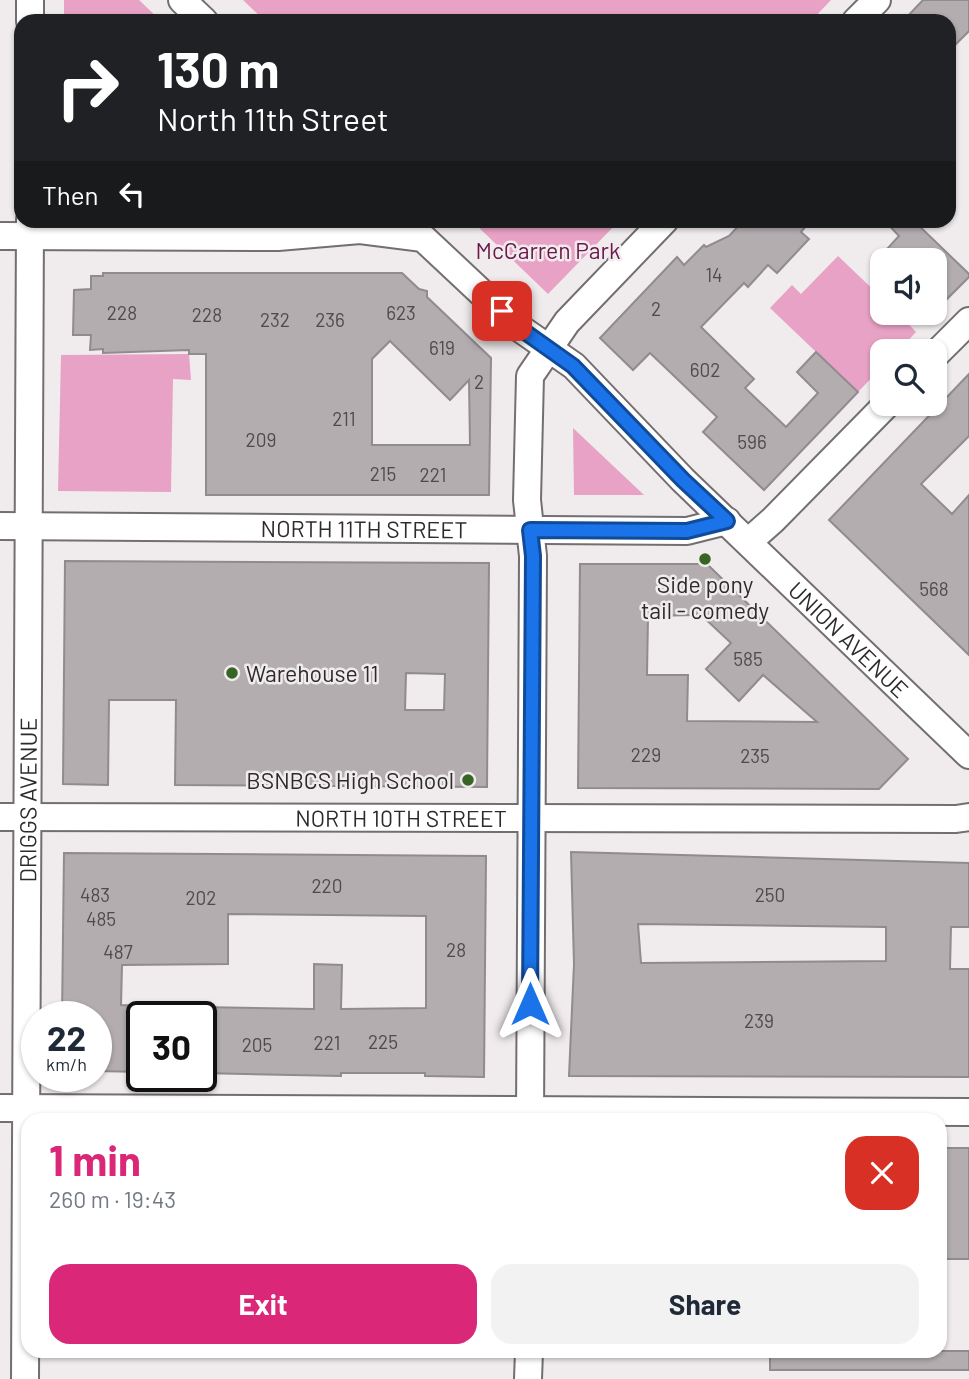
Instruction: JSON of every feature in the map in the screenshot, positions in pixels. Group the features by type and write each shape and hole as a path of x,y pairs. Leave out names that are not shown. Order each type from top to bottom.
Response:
{"street":[{"path":"182,0 197,14"},
{"path":"863,14 877,0"},
{"path":"0,236 30,228 278,237 425,228"},
{"name":"DRIGGS AVENUE","path":"21,1289 13,1109 28,817 30,228"},
{"name":"UNION AVENUE","path":"425,228 436,248 518,327 573,366 683,480 967,748"},
{"path":"530,1113 533,556 527,500 530,376 567,322 657,228"},
{"path":"947,343 969,321"},
{"path":"748,542 875,416"},
{"name":"NORTH 11TH STREET","path":"0,526 687,531 727,521"},
{"name":"NORTH 10TH STREET","path":"0,817 969,817"},
{"path":"13,1109 358,1113"},
{"path":"823,1113 969,1112"},
{"name":"DRIGGS AVENUE","path":"24,1358 25,1379"},
{"path":"528,1379 529,1358"}],"green space":[{"path":"64,0 139,0 154,14 64,14"},
{"path":"243,0 831,0 818,14 258,14"},
{"name":"McCarren Park","path":"479,228 612,228 548,294"},
{"path":"838,256 870,287 870,325 909,325 916,332 909,339 870,339 870,380 858,392 770,308 792,285 801,294"},
{"path":"189,354 191,380 173,379 171,492 58,491 61,355"},
{"path":"573,428 644,495 574,495"}],"building":[{"path":"923,0 969,0 969,31 956,44 956,14 910,14"},
{"path":"736,228 804,228 801,232 809,239 777,273 768,265 748,287 744,283 701,327 754,379 745,388 786,427 818,393 797,372 816,352 858,392 764,490 703,432 717,417 650,353 633,370 600,338 677,257 684,265 704,245 706,247 729,236"},
{"path":"892,228 921,228 942,248 888,248 899,236"},
{"path":"947,253 969,274 947,299"},
{"path":"103,273 402,273 419,289 427,291 427,297 491,358 489,495 206,495 206,354 189,354 189,350 103,353 103,349 90,350 91,335 73,335 74,290 91,289 91,276 103,276","holes":["390,341 450,400 469,380 470,445 372,445 372,359"]},
{"path":"969,374 969,436 921,484 952,514 969,495 969,655 829,520 929,416 947,416 947,397"},
{"path":"65,561 489,563 487,787 175,785 176,700 109,700 108,785 63,784","holes":["406,673 445,674 444,710 405,710"]},
{"path":"580,564 707,564 908,759 879,789 578,788","holes":["699,613 731,643 706,669 739,701 763,675 817,722 687,721 688,675 647,675 648,616"]},
{"path":"571,852 969,863 969,927 951,927 950,969 969,969 969,1077 569,1076 574,964","holes":["638,924 886,927 886,961 641,963"]},
{"path":"64,853 486,856 484,1077 425,1076 425,1073 341,1073 341,1076 217,1073 217,1007 314,1009 314,964 342,965 341,1009 426,1008 426,916 228,914 228,964 122,965 121,1005 126,1005 126,1072 112,1071 112,1001 62,1001"},
{"path":"947,1148 969,1148 969,1259 947,1259"},
{"path":"947,1351 969,1351 969,1370 770,1370 770,1358 947,1358"}],"place":[{"name":"Side pony tail - comedy","path":"705,559"},
{"name":"Warehouse 11","path":"232,673"},
{"name":"BSNBCS High School","path":"468,780"}],"route":[{"path":"502,311 518,327 573,366 683,480 727,521 687,531 530,530 533,556 530,1004"}]}
